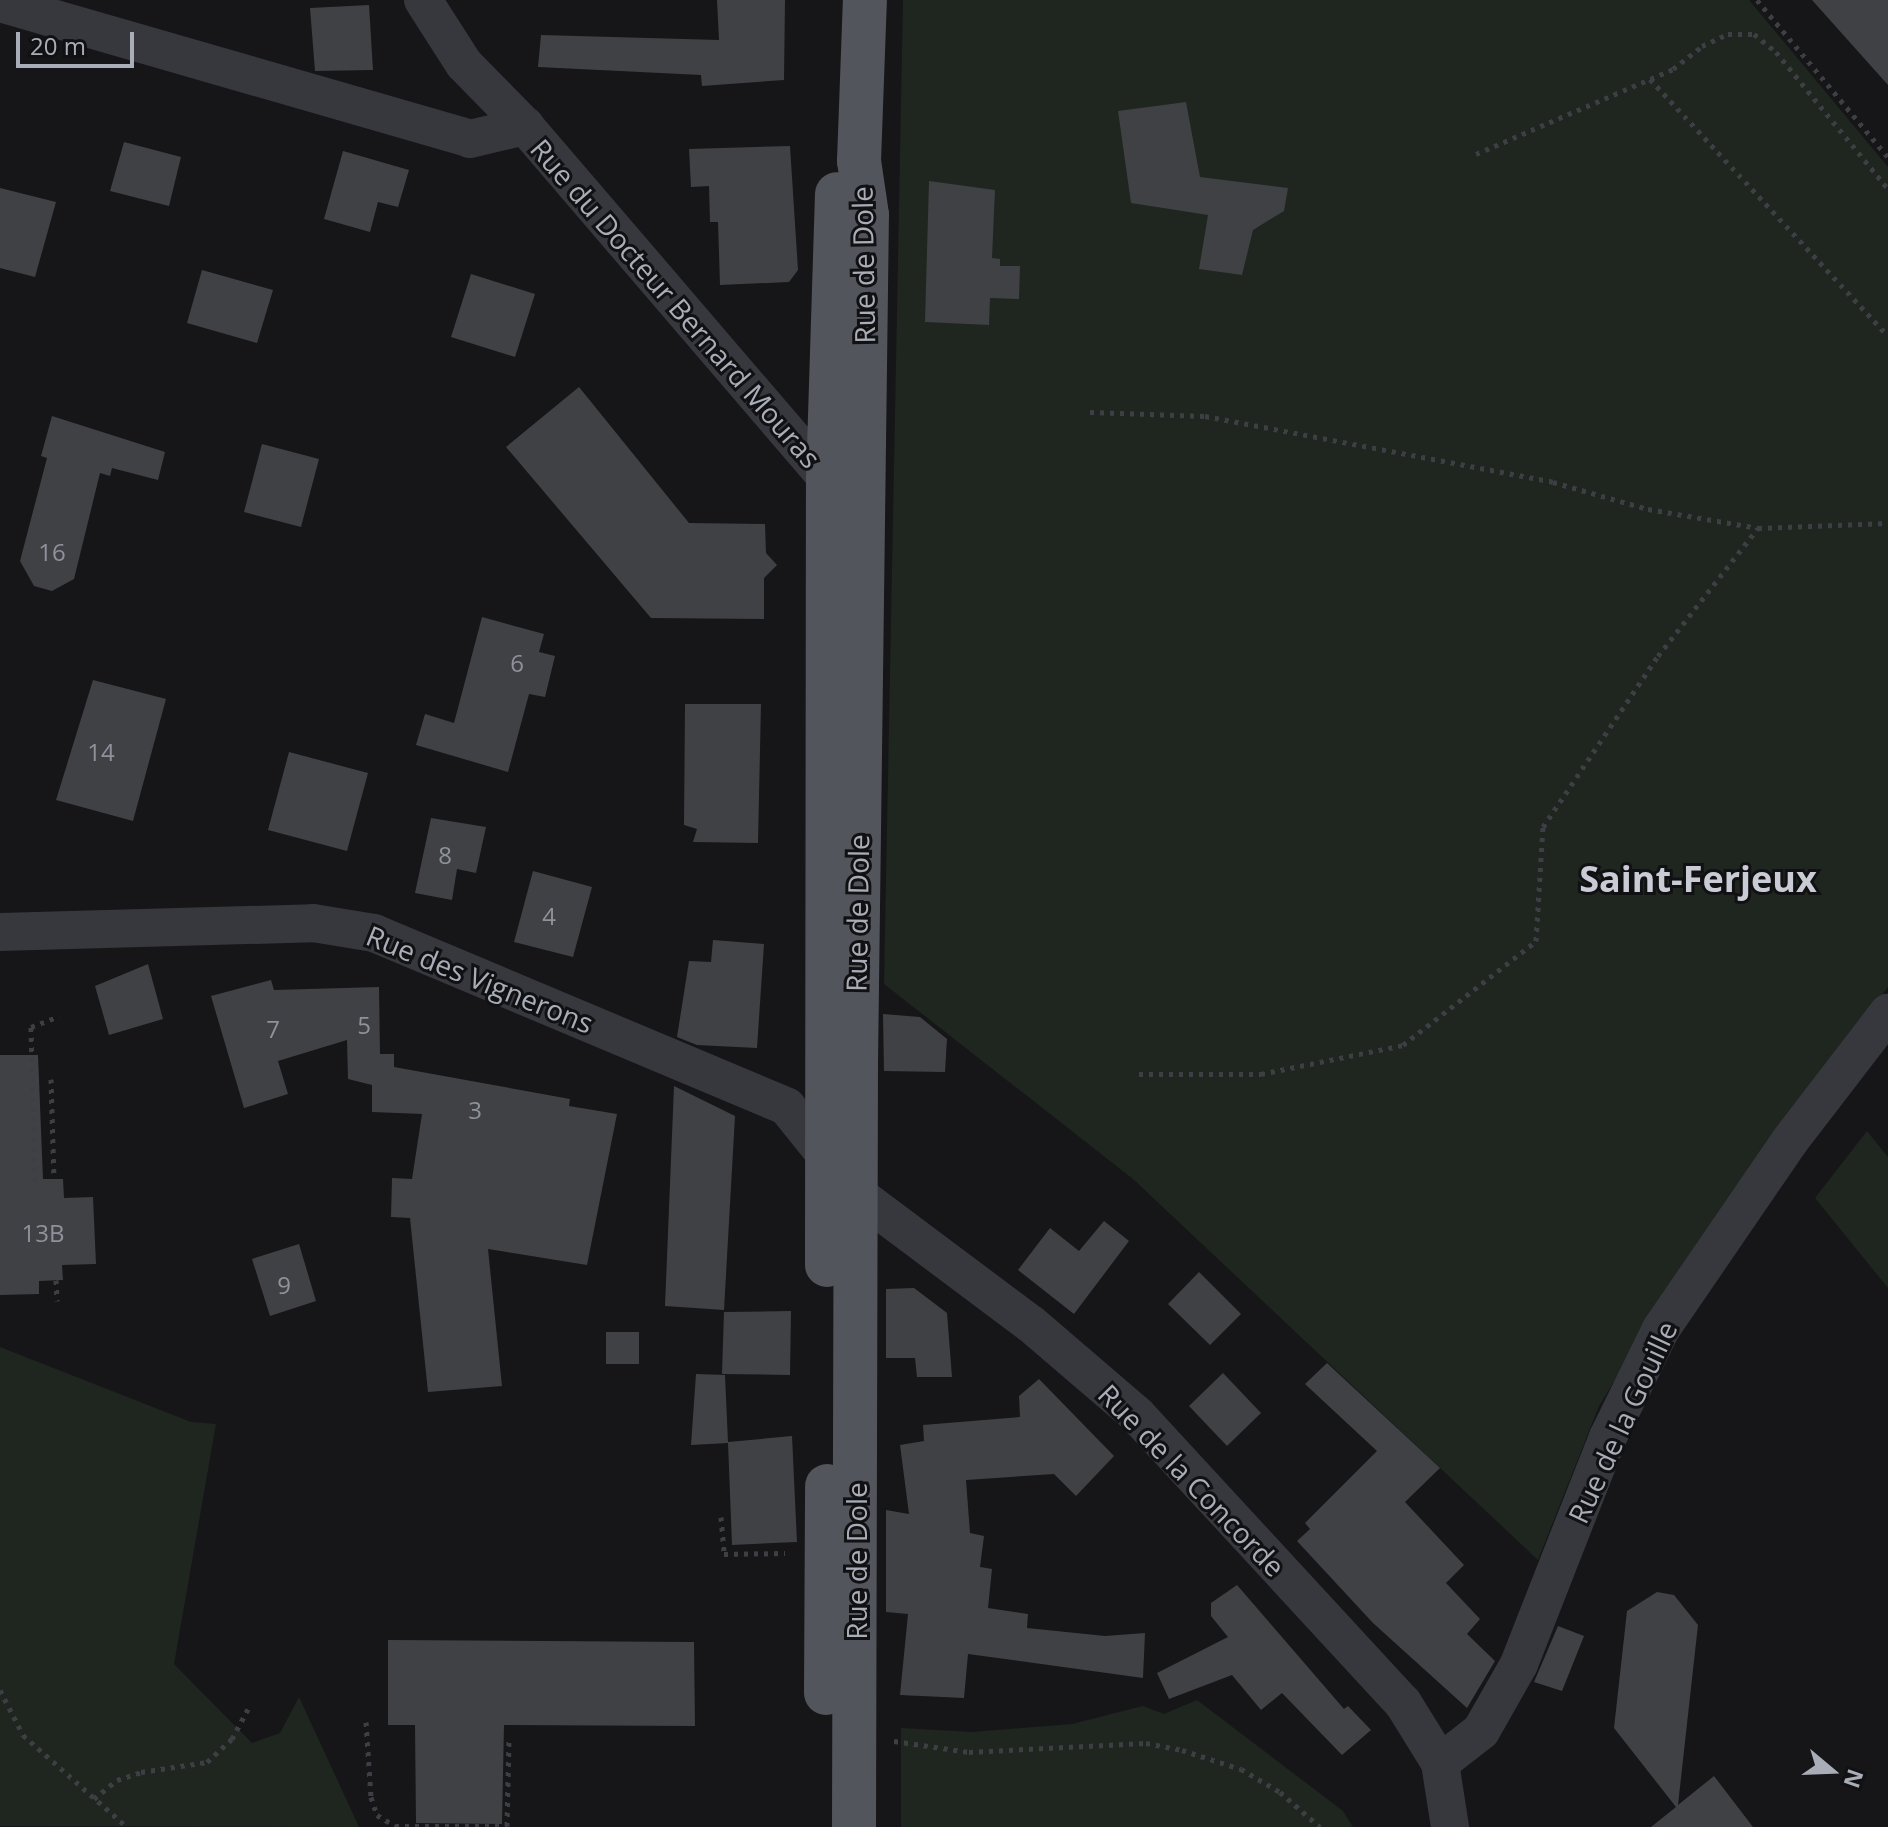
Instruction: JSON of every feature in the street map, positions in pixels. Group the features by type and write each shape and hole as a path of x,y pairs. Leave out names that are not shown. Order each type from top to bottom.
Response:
{"main road":[{"name":"Rue de Dole","path":"825,1827 828,480 843,0"},
{"name":"Rue de Dole","path":"854,1827 861,602 867,215 859,161 865,0"}],"street":[{"name":"Rue du Docteur Bernard Mouras","path":"423,0 464,64 525,126 828,480 851,516 861,602"},
{"name":"Rue du Docteur Bernard Mouras","path":"0,3 470,139 525,126"},
{"name":"Rue des Vignerons","path":"0,932 313,923 374,933 787,1107 857,1194"},
{"name":"Rue de la Gouille","path":"1440,1763 1481,1731 1519,1664 1608,1437 1661,1329 1789,1142 1888,1013"},
{"name":"Rue de la Concorde","path":"857,1194 1031,1324 1137,1415 1403,1703 1440,1763 1450,1827"},
{"path":"856,1677 825,1625 857,1586"}],"path":[{"path":"1757,0 1888,157"},
{"path":"1476,154 1650,79 1715,40 1754,34 1776,52 1888,189"},
{"path":"1650,79 1888,336"},
{"path":"1090,412 1205,416 1553,482 1648,509 1758,528 1888,523"},
{"path":"1139,1074 1261,1074 1403,1045 1536,941 1543,827 1658,656 1758,528"},
{"path":"35,1181 31,1027 59,1016"},
{"path":"51,1079 54,1179"},
{"path":"56,1280 57,1301"},
{"path":"721,1517 724,1554 769,1553"},
{"path":"0,1690 23,1735 127,1827"},
{"path":"94,1799 129,1776 207,1762 232,1739 249,1707"},
{"path":"366,1722 377,1815 395,1826 507,1826 509,1741"},
{"path":"894,1741 969,1752 1146,1743 1241,1769 1280,1792 1320,1827"}],"shaded area":[{"path":"903,0 1749,0 1888,167 1888,987 1709,1228 1599,1406 1538,1560 1133,1179 884,984"},
{"path":"1867,1131 1888,1157 1888,1288 1815,1198"},
{"path":"0,1347 191,1422 216,1424 174,1664 252,1743 280,1733 299,1697 359,1827 0,1826"},
{"path":"1197,1700 1343,1811 1353,1827 901,1827 901,1728 972,1732 1072,1724 1143,1706 1164,1714"}],"building":[{"path":"717,0 785,0 784,80 702,86 701,75 538,67 541,35 719,40"},
{"path":"1812,0 1888,0 1888,85"},
{"path":"369,5 373,70 315,71 310,8"},
{"path":"1186,102 1200,177 1288,188 1284,211 1253,230 1242,275 1199,269 1208,215 1131,203 1118,111"},
{"path":"124,142 181,157 169,206 110,191"},
{"path":"790,146 798,270 789,282 720,285 718,222 710,222 709,186 691,187 689,149"},
{"path":"343,151 409,170 398,207 378,202 370,232 324,219"},
{"path":"929,181 995,190 992,258 1000,259 1000,266 1020,266 1019,299 990,298 989,325 925,322"},
{"path":"0,188 56,202 35,277 0,268"},
{"path":"202,270 273,290 257,343 187,323"},
{"path":"471,274 535,294 515,357 451,337"},
{"path":"579,387 689,523 765,524 766,553 777,565 764,578 764,619 651,618 506,447"},
{"path":"52,416 165,452 158,480 112,468 110,476 100,473 74,579 52,591 34,586 20,561 47,458 41,456"},
{"path":"262,444 319,459 301,527 244,512"},
{"path":"482,617 544,634 539,652 555,656 545,697 529,694 508,772 416,745 425,714 454,723"},
{"path":"93,680 166,699 133,821 56,800"},
{"path":"685,704 761,704 758,843 693,842 697,829 684,825"},
{"path":"289,752 368,773 347,851 268,830"},
{"path":"431,818 486,827 476,873 457,869 452,900 415,893"},
{"path":"533,871 592,887 573,957 514,942"},
{"path":"713,940 764,944 757,1048 697,1045 677,1037 689,961 711,962"},
{"path":"148,964 163,1019 109,1035 95,986"},
{"path":"271,980 274,990 379,987 380,1054 394,1054 394,1067 570,1099 569,1106 617,1114 587,1265 488,1249 502,1386 428,1392 410,1218 391,1217 392,1178 412,1179 422,1114 372,1112 372,1085 348,1079 347,1040 278,1061 288,1094 244,1108 211,996"},
{"path":"883,1014 920,1017 947,1039 945,1072 884,1071"},
{"path":"0,1055 38,1055 43,1179 63,1179 64,1198 93,1197 96,1264 62,1265 63,1280 39,1281 39,1294 0,1295"},
{"path":"674,1086 735,1116 724,1310 665,1306"},
{"path":"1104,1221 1129,1241 1074,1314 1018,1270 1050,1228 1079,1251"},
{"path":"299,1244 316,1301 270,1316 252,1259"},
{"path":"1199,1272 1241,1314 1210,1345 1168,1304"},
{"path":"914,1288 947,1313 952,1377 917,1377 915,1358 886,1358 886,1289"},
{"path":"791,1311 790,1375 722,1374 724,1312"},
{"path":"606,1332 639,1332 639,1364 606,1364"},
{"path":"1327,1363 1440,1468 1405,1502 1464,1565 1446,1583 1480,1619 1467,1634 1495,1661 1467,1708 1373,1623 1297,1541 1310,1529 1305,1523 1377,1451 1305,1384"},
{"path":"1223,1373 1261,1413 1227,1446 1189,1406"},
{"path":"696,1374 725,1375 728,1442 792,1436 797,1542 732,1545 728,1443 691,1445"},
{"path":"1039,1379 1114,1456 1076,1496 1054,1474 966,1480 970,1533 984,1536 980,1567 992,1569 988,1608 1028,1614 1027,1628 1105,1636 1145,1633 1143,1678 968,1654 964,1698 900,1695 908,1614 886,1612 886,1510 909,1514 900,1445 924,1441 923,1425 1020,1417 1019,1396"},
{"path":"1237,1585 1344,1709 1348,1706 1371,1730 1342,1755 1282,1693 1261,1710 1232,1675 1169,1699 1157,1673 1228,1637 1211,1616 1211,1603"},
{"path":"1657,1592 1674,1595 1698,1625 1678,1805 1714,1776 1753,1827 1651,1827 1676,1807 1614,1728 1627,1611"},
{"path":"1558,1626 1584,1636 1562,1691 1534,1682"},
{"path":"388,1640 694,1642 695,1726 504,1725 502,1824 416,1823 415,1725 388,1725"}],"district":[{"name":"Saint-Ferjeux","path":"1698,879"}]}
